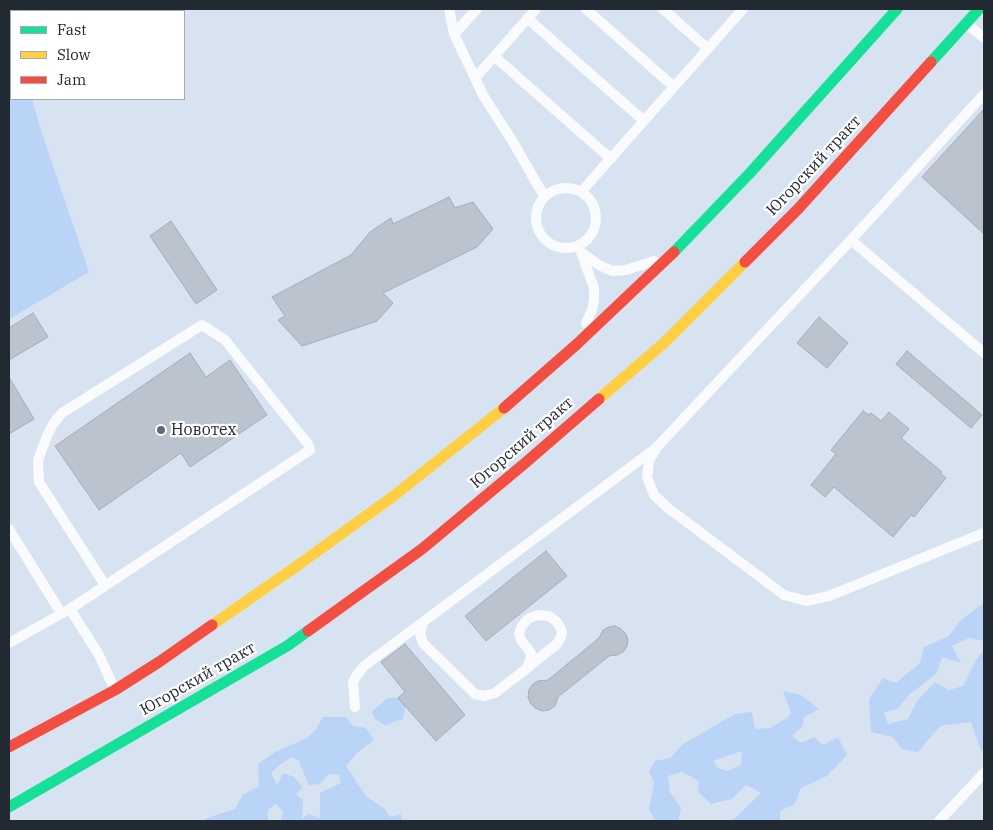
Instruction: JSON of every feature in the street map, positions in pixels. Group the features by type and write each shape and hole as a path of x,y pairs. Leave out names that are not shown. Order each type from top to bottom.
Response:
{"main road":[{"name":"Югорский тракт","path":"9,747 115,690 183,645 391,498 491,419 577,344 671,255 750,173 897,9"},
{"name":"Югорский тракт","path":"9,806 287,646 422,549 665,342 798,209 979,9"}],"lane":[{"path":"449,9 454,34 484,97 544,196"},
{"path":"454,34 478,9"},
{"path":"476,77 536,9"},
{"path":"586,9 674,87"},
{"path":"662,9 708,49"},
{"path":"581,192 741,9"},
{"path":"527,18 644,122"},
{"path":"966,23 984,38"},
{"path":"494,56 611,159"},
{"path":"355,707 354,682 364,666 656,448 851,240 984,94"},
{"path":"580,249 592,232 595,223 596,214 593,205 588,197 571,188 561,188 552,191 544,196 539,204 535,222 538,231 551,245 560,248 580,249 599,265 612,270 626,270 671,255"},
{"path":"851,240 984,353"},
{"path":"577,344 592,310 594,300 594,288 580,249"},
{"path":"9,643 65,611 105,585 310,450 308,444 225,340 202,325 62,413 53,424 38,460 39,482 105,585"},
{"path":"656,448 649,461 647,477 654,495 668,508 784,595 806,600 828,596 984,533"},
{"path":"9,529 65,611 99,655 115,690"},
{"path":"423,622 420,634 424,643 475,694 484,696 495,693 526,669 558,643 562,632 557,622 549,616 538,615 528,619 519,632 521,640 531,653 526,669"},
{"path":"939,821 984,773"}],"shaded area":[{"path":"9,11 10,100 32,100 89,272 9,319"},
{"path":"984,604 984,641 969,638 952,646 961,663 942,657 936,674 909,695 898,708 884,713 888,724 908,719 917,701 935,682 949,690 963,686 976,660 984,650 984,749 981,751 971,722 940,726 918,752 902,749 893,737 871,732 869,699 883,678 896,683 920,663 924,647 949,636 960,621"},
{"path":"783,691 801,695 819,709 804,717 803,726 792,736 801,743 814,737 823,745 838,737 847,755 827,776 801,788 795,804 780,811 780,821 732,821 761,793 746,785 732,799 711,804 698,792 699,781 682,772 668,776 670,792 681,808 678,821 656,821 649,810 654,782 649,772 655,761 670,758 683,744 735,714 752,712 755,729 770,728 787,718 791,713","holes":["742,751 741,765 727,771 718,768 713,761"]},
{"path":"387,698 397,698 406,704 403,719 386,726 375,719 372,712"},
{"path":"323,717 346,717 353,726 366,728 374,740 358,752 346,766 366,796 385,809 390,817 401,814 402,821 353,821 352,819 348,821 281,821 283,811 276,804 268,810 268,821 205,821 207,818 235,809 243,794 259,787 258,764 275,752 307,738 316,729","holes":["291,757 298,760 309,785 320,784 329,774 339,775 341,783 320,793 320,818 308,814 302,819 303,800 296,794 303,787 294,777 283,773 277,785 271,773"]}],"building":[{"path":"984,109 984,234 922,177"},
{"path":"449,197 455,208 473,202 493,229 477,247 383,293 393,303 377,321 302,346 278,320 285,316 272,297 351,255 370,232 391,218 393,224"},
{"path":"171,221 217,290 196,304 150,236"},
{"path":"33,313 48,337 9,360 9,328"},
{"path":"819,317 848,343 827,368 797,343"},
{"path":"907,351 982,415 971,428 896,364"},
{"name":"Новотех","path":"190,353 206,377 230,360 267,415 190,467 181,453 99,510 55,446"},
{"path":"9,377 34,419 9,434"},
{"path":"863,411 869,415 871,413 881,421 889,412 909,429 901,438 942,472 941,474 946,478 914,517 911,515 893,537 834,487 825,497 811,485 836,454 831,450"},
{"path":"546,551 567,576 486,641 465,616"},
{"path":"615,626 626,634 628,640 623,652 609,656 558,697 555,706 549,710 542,711 531,704 528,697 529,690 533,684 538,681 548,680 599,638 603,630"},
{"path":"405,644 465,715 436,741 398,698 405,692 381,662"}],"traffic: fast":[{"path":"674,252 750,173 897,9"},
{"path":"931,62 979,9"},
{"path":"9,807 287,646 308,631"}],"traffic: slow":[{"path":"599,399 665,342 745,262"},
{"path":"212,625 391,498 504,408"}],"traffic: jam":[{"path":"745,262 798,209 931,62"},
{"path":"504,408 577,344 674,252"},
{"path":"308,631 422,549 599,399"},
{"path":"9,747 115,690 212,625"}],"place":[{"name":"Новотех","path":"161,430"}]}
